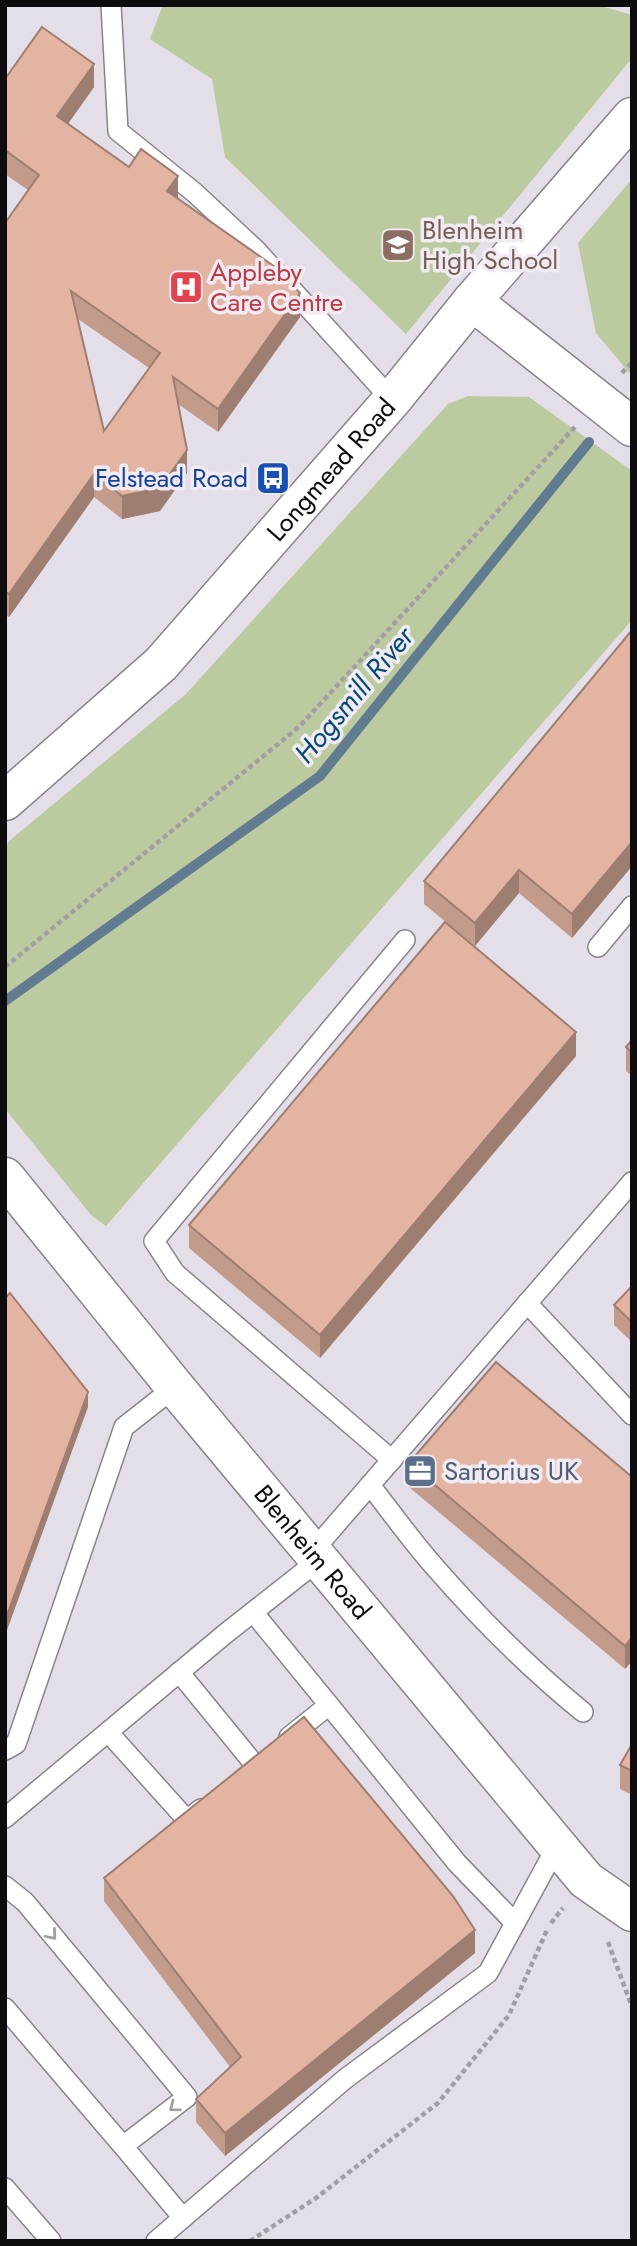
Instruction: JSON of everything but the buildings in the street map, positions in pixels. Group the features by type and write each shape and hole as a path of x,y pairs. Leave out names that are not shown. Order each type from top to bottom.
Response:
{"street":[{"name":"Longmead Road","path":"5,800 161,664 632,117"},
{"path":"472,301 632,427"},
{"name":"Blenheim Road","path":"5,1177 175,1387 586,1880 632,1912"}],"lane":[{"path":"111,5 118,131 194,193 256,250 391,400"},
{"path":"598,947 632,906"},
{"path":"392,1460 175,1273 154,1241 405,940"},
{"path":"5,1818 253,1612 315,1556 370,1485 632,1182"},
{"path":"527,1303 632,1415"},
{"path":"5,1750 16,1744 124,1427 175,1387"},
{"path":"370,1485 433,1566 541,1677 583,1712"},
{"path":"253,1612 457,1863 515,1923"},
{"path":"179,1672 265,1756"},
{"path":"236,1781 329,1705"},
{"path":"108,1732 187,1820 216,1796"},
{"path":"156,2241 345,2079 488,1973 557,1846"},
{"path":"5,1886 25,1902 187,2097 123,2146"},
{"path":"5,2008 183,2218"},
{"path":"5,2188 51,2241"}],"path":[{"path":"5,967 299,727 632,362"},
{"path":"250,2241 316,2198 438,2103 509,2015 550,1923 586,1880"}],"green space":[{"name":"Blenheim High School","path":"163,5 598,5 632,15 632,58 406,334 225,157 212,79 150,39"},
{"path":"632,179 632,376 596,333 578,243"},
{"path":"468,396 529,397 632,471 632,620 106,1226 92,1216 5,1109 5,850 9,841 186,694 448,404"}],"waterway":[{"name":"Hogsmill River","path":"5,1001 320,776 589,442"}],"place":[{"name":"Blenheim High School","path":"398,245"},
{"name":"Appleby Care Centre","path":"186,287"},
{"name":"Felstead Road","path":"273,478"},
{"name":"Sartorius UK","path":"420,1471"}]}
